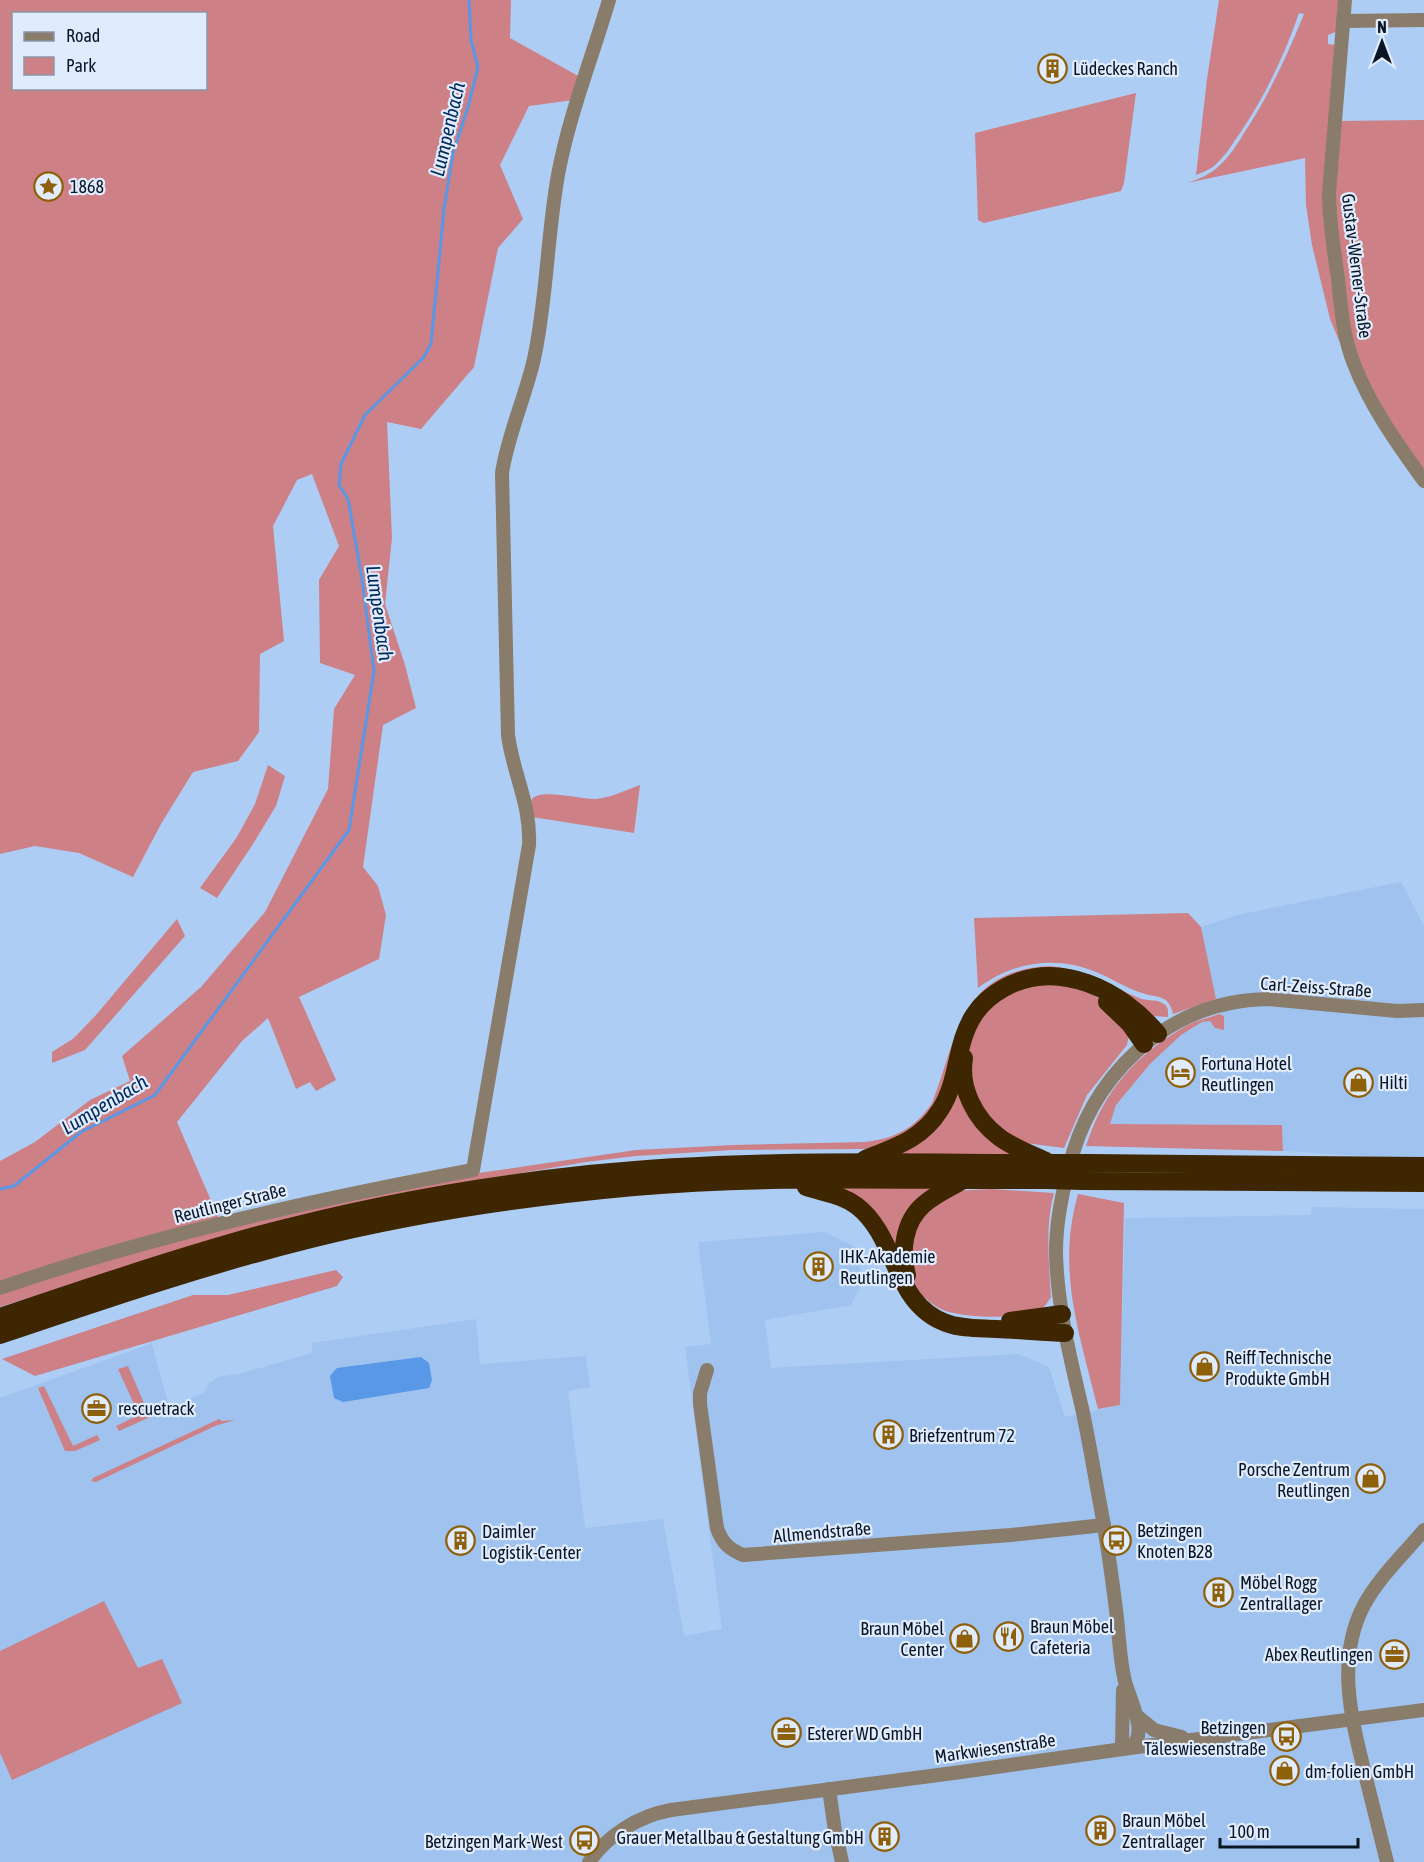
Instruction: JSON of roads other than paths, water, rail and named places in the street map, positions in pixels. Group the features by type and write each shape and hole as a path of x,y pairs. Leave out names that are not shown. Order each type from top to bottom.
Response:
{"highway":[{"path":"855,1162 916,1137 929,1124 941,1109 948,1095 966,1029 974,1014 999,990 1015,982 1033,976 1047,975 1080,980 1124,1002 1149,1022 1151,1039"},
{"path":"1049,1169 1000,1138 975,1111 963,1079 963,1063 971,1031 978,1018 1001,994 1017,986 1034,981 1063,981 1092,991 1151,1039"},
{"path":"0,1317 250,1238 333,1217 437,1196 553,1178 657,1168 761,1163 855,1162 1424,1183"},
{"path":"1084,1172 1424,1166"},
{"path":"0,1335 255,1254 405,1219 498,1203 633,1187 787,1180 964,1180 1049,1169"},
{"path":"787,1180 840,1196 862,1211 878,1229 909,1295 930,1315 946,1323 964,1327 1065,1333"},
{"path":"964,1180 922,1206 905,1236 904,1265 912,1288 918,1297 940,1314 963,1320 1012,1321 1062,1314"}],"street":[{"name":"Reutlinger Straße","path":"0,1288 74,1264 220,1223 356,1192 473,1170 529,845 528,812 513,763 508,735 502,473 510,434 534,360 558,176 566,140 609,0"},
{"name":"Gustav-Werner-Straße","path":"1345,0 1329,207 1347,342 1355,366 1371,399 1407,459 1424,481"},
{"path":"1343,21 1424,20"},
{"name":"Carl-Zeiss-Straße","path":"1151,1039 1175,1022 1203,1011 1227,1003 1252,1000 1284,1000 1397,1011 1424,1010"},
{"path":"1126,1749 1124,1676 1104,1525 1065,1333 1057,1269 1057,1232 1062,1196 1077,1140 1089,1111 1107,1081 1151,1039"},
{"name":"Allmendstraße","path":"707,1370 700,1393 700,1404 717,1528 720,1539 726,1546 743,1555 999,1536 1104,1525"},
{"path":"1387,1862 1352,1719 1348,1694 1349,1647 1365,1602 1374,1588 1424,1530"},
{"path":"1124,1676 1139,1728 1137,1739 1126,1749"},
{"name":"Markwiesenstraße","path":"589,1862 602,1846 617,1834 641,1819 660,1812 1424,1710"},
{"path":"1137,1716 1154,1731 1189,1740"},
{"path":"829,1789 842,1862"}],"water":[{"path":"421,1357 429,1363 432,1380 429,1388 343,1402 334,1398 330,1376 337,1368"}],"waterway":[{"name":"Lumpenbach","path":"0,1189 14,1186 81,1132 155,1095 349,830 374,671 362,579 348,499 339,485 341,464 365,415 424,357 431,344 444,209 453,153 478,67 471,40 469,0"}],"place":[{"name":"Lüdeckes Ranch","path":"1052,68"},
{"name":"1868","path":"49,186"},
{"name":"Fortuna Hotel Reutlingen","path":"1180,1073"},
{"name":"Hilti","path":"1358,1082"},
{"name":"IHK-Akademie Reutlingen","path":"819,1266"},
{"name":"Reiff Technische Produkte GmbH","path":"1204,1367"},
{"name":"rescuetrack","path":"97,1408"},
{"name":"Briefzentrum 72","path":"888,1435"},
{"name":"Porsche Zentrum Reutlingen","path":"1371,1479"},
{"name":"Betzingen Knoten B28","path":"1116,1540"},
{"name":"Daimler Logistik-Center","path":"461,1541"},
{"name":"Möbel Rogg Zentrallager","path":"1219,1592"},
{"name":"Braun Möbel Cafeteria","path":"1009,1636"},
{"name":"Braun Möbel Center","path":"965,1638"},
{"name":"Abex Reutlingen","path":"1394,1654"},
{"name":"Esterer WD GmbH","path":"786,1733"},
{"name":"Betzingen Täleswiesenstraße","path":"1287,1737"},
{"name":"dm-folien GmbH","path":"1284,1771"},
{"name":"Braun Möbel Zentrallager","path":"1101,1830"},
{"name":"Grauer Metallbau & Gestaltung GmbH","path":"885,1837"},
{"name":"Betzingen Mark-West","path":"584,1841"}]}
